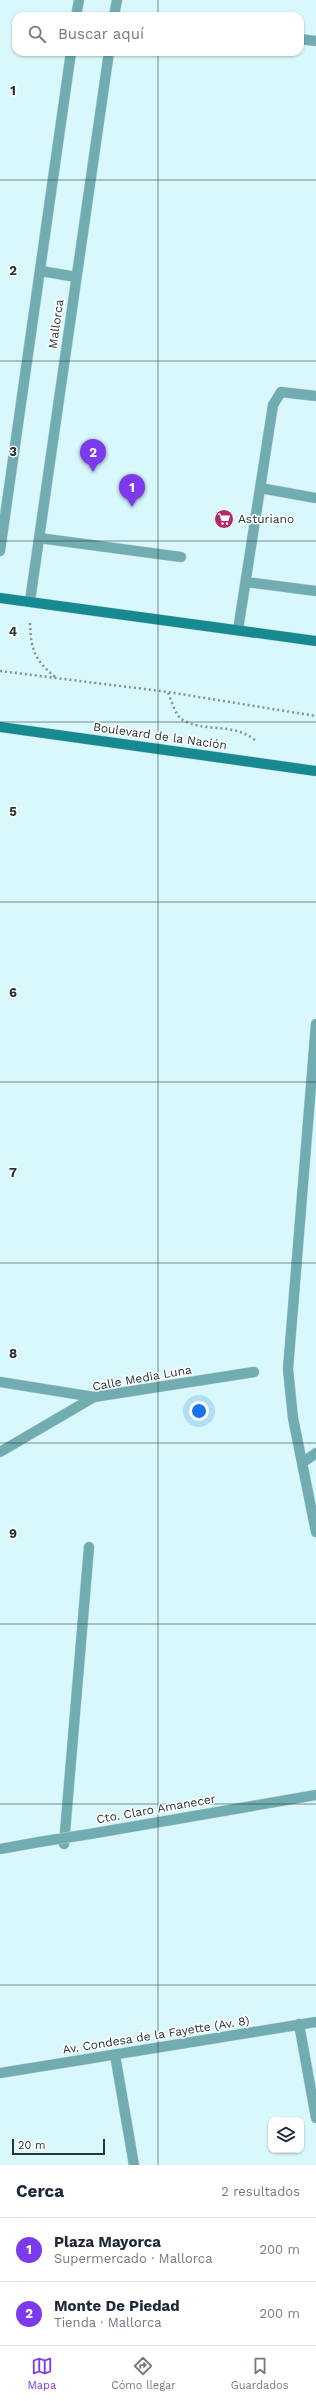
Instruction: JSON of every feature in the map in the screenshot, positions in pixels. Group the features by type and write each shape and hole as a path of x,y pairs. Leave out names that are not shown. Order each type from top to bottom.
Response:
{"main road":[{"path":"0,598 316,641"},
{"name":"Boulevard de la Nación","path":"0,728 316,771"}],"street":[{"path":"77,12 79,0"},
{"path":"117,0 117,12"},
{"path":"304,40 316,41"},
{"name":"Mallorca","path":"0,551 70,56"},
{"name":"Mallorca","path":"30,601 108,56"},
{"path":"41,271 76,277"},
{"path":"238,630 273,405 281,392 316,396"},
{"path":"260,488 316,498"},
{"path":"39,538 181,557"},
{"path":"246,582 316,591"},
{"path":"316,1024 288,1369 293,1418 316,1532"},
{"name":"Calle Media Luna","path":"0,1452 94,1397 254,1372"},
{"path":"0,1382 94,1397"},
{"path":"302,1463 316,1452"},
{"path":"64,1844 89,1547"},
{"name":"Cto. Claro Amanecer","path":"0,1849 316,1795"},
{"name":"Av. Condesa de la Fayette (Av. 8)","path":"0,2073 316,2022"},
{"path":"299,2024 316,2118"},
{"path":"116,2055 134,2165"}],"path":[{"path":"30,601 30,645 39,663 55,678"},
{"path":"0,671 168,692 316,716"},
{"path":"168,692 177,713 183,720 234,729 246,733 255,740 259,752 258,763"}],"place":[{"name":"Monte De Piedad","path":"93,472"},
{"name":"Plaza Mayorca","path":"132,507"},
{"name":"Asturiano","path":"224,519"}]}
